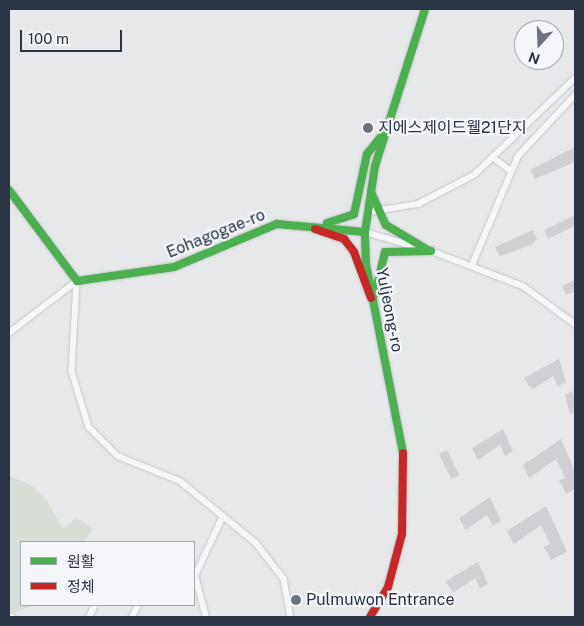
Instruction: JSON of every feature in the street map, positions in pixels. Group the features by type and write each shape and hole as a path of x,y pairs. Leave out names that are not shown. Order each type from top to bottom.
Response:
{"main road":[{"name":"Yuljeong-ro","path":"370,617 388,587 402,534 405,464 374,303 366,232 370,190 386,131 426,9"},
{"path":"297,223 340,222 354,214 367,154 386,131"},
{"path":"9,190 77,281"},
{"path":"370,190 378,211 394,232 431,251"},
{"path":"297,223 344,239 354,252 360,279 374,303"},
{"name":"Eohagogae-ro","path":"77,281 161,270 266,227 297,223 366,232"},
{"path":"374,303 379,263 385,252 431,251"}],"street":[{"path":"368,212 425,200 474,176 494,159 575,78"},
{"path":"472,265 510,170 527,144 575,95"},
{"path":"494,159 510,170"},
{"path":"366,232 472,265 523,286 575,324"},
{"path":"77,281 72,371 89,427 118,456 180,481 276,563 289,591 291,617"},
{"name":"Eohagogae-ro","path":"9,333 77,281"},
{"path":"195,574 223,516"},
{"path":"195,579 206,617"}],"shaded area":[{"path":"9,476 31,485 48,502 63,529 76,518 93,528 85,541 20,541 20,606 33,606 14,612 9,610"}],"building":[{"path":"575,147 575,162 535,179 530,170"},
{"path":"575,215 575,226 548,239 544,230"},
{"path":"533,230 537,239 531,245 500,256 495,247"},
{"path":"575,280 575,291 566,295 562,286"},
{"path":"559,359 566,382 558,386 553,376 533,389 528,385 524,378"},
{"path":"573,391 575,412 570,415 565,395"},
{"path":"503,429 513,451 505,456 500,445 478,460 472,448"},
{"path":"561,439 575,472 575,489 566,494 559,480 565,478 556,459 529,478 523,465"},
{"path":"447,450 459,475 451,479 439,454"},
{"path":"490,497 501,521 493,525 487,515 466,530 459,518"},
{"path":"546,506 567,552 551,560 544,547 550,544 541,525 514,544 507,531"},
{"path":"478,562 488,584 480,588 475,578 453,593 446,581"}],"traffic: fast":[{"path":"403,453 366,265 365,232 375,166 425,9"},
{"path":"327,223 354,214 367,154 383,134"},
{"path":"9,190 77,281 174,267 277,224 365,232"},
{"path":"371,192 386,225 428,250"},
{"path":"375,294 385,252 431,251"}],"traffic: jam":[{"path":"315,229 344,239 354,252 371,298"},
{"path":"370,617 388,587 402,534 403,453"}],"place":[{"name":"지에스제이드웰21단지","path":"368,128"},
{"name":"Pulmuwon Entrance","path":"296,600"}]}
